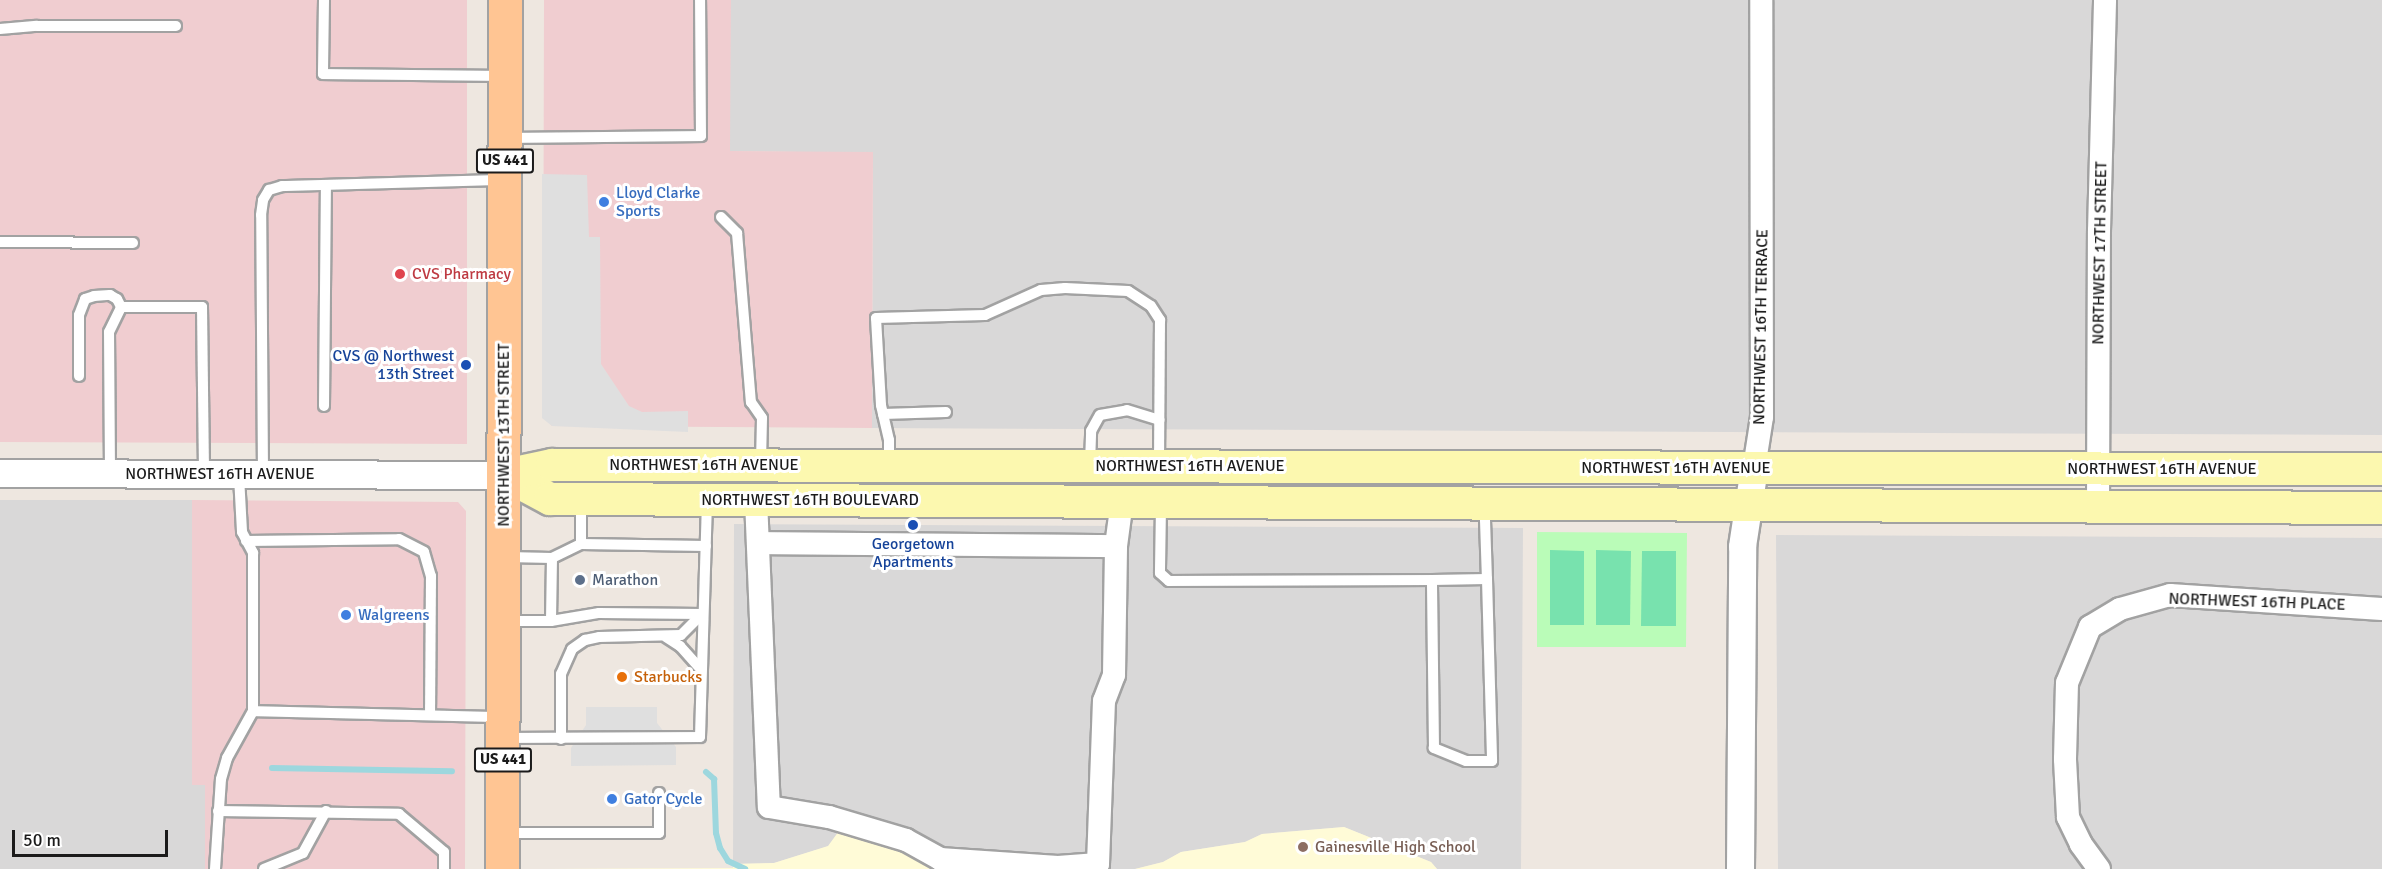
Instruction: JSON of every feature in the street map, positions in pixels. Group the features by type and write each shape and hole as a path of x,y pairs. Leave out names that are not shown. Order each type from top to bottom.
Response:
{"main road":[{"name":"NORTHWEST 13TH STREET","path":"502,869 505,0"},
{"name":"NORTHWEST 16TH AVENUE","path":"505,475 552,465 2382,469"},
{"path":"1127,466 1122,501 2382,508"},
{"path":"1351,502 1357,467"},
{"name":"NORTHWEST 16TH BOULEVARD","path":"505,475 550,499 1122,501"}],"street":[{"name":"NORTHWEST 16TH TERRACE","path":"1740,869 1742,546 1762,417 1761,0"},
{"name":"NORTHWEST 17TH STREET","path":"2098,506 2105,0"},
{"name":"NORTHWEST 16TH AVENUE","path":"0,472 505,475"},
{"path":"756,500 769,807 829,817 895,837 940,860 1058,867 1098,864 1104,701 1114,675 1116,546 1122,501"},
{"path":"759,543 1116,546"},
{"name":"NORTHWEST 16TH PLACE","path":"2099,869 2081,844 2068,817 2065,759 2067,683 2091,627 2120,609 2170,595 2382,609"}],"lane":[{"path":"324,0 323,74 505,76"},
{"path":"505,138 701,136 700,0"},
{"path":"0,29 37,26 176,26"},
{"path":"215,869 218,811 227,758 253,711 253,553 242,532 251,474 263,200 269,190 282,186 505,180"},
{"path":"324,406 326,185"},
{"path":"721,217 737,233 751,402 762,418 761,465"},
{"path":"0,242 133,243"},
{"path":"889,466 889,440 883,414 876,318 985,315 1041,290 1065,288 1128,291 1151,306 1160,320 1159,466"},
{"path":"79,376 79,315 85,299 110,295 117,299 121,307"},
{"path":"110,473 109,332 121,307"},
{"path":"121,307 202,308 204,474"},
{"path":"1090,466 1090,431 1100,415 1127,410 1160,420"},
{"path":"883,414 946,412"},
{"path":"581,499 581,544"},
{"path":"253,711 430,715 561,739 700,737 706,499"},
{"path":"1160,501 1160,573 1169,581 1487,579"},
{"path":"1432,580 1434,748 1466,761 1492,761 1485,503"},
{"path":"246,541 399,539 424,552 431,576 430,715"},
{"path":"504,557 552,558 581,544 706,546"},
{"path":"551,621 552,558"},
{"path":"503,621 551,621 599,613 702,614"},
{"path":"561,739 561,674 572,649 585,640 599,637 681,635 702,614"},
{"path":"666,636 680,645 701,669"},
{"path":"502,833 659,833 659,793"},
{"path":"218,811 399,814 444,852 444,869"},
{"path":"264,869 303,853 326,811"}],"shaded area":[{"path":"0,0 467,0 467,444 0,442"},
{"path":"544,0 731,0 730,151 873,152 872,428 552,426 543,416"},
{"path":"730,0 2382,0 2382,435 872,428 873,153 730,151"},
{"path":"542,174 587,175 589,237 600,237 601,364 629,406 642,412 688,411 688,432 552,426 542,418"},
{"path":"0,500 192,500 192,784 205,785 205,869 0,869"},
{"path":"192,500 458,502 466,511 465,869 205,869 205,785 192,785"},
{"path":"734,524 1523,528 1521,869 1437,869 1431,862 1344,827 1262,834 1245,842 1181,852 1163,862 1135,869 946,869 839,831 829,846 774,863 733,864"},
{"path":"1776,535 2382,538 2382,869 1778,869"},
{"path":"586,707 657,707 657,723 676,747 676,765 571,766 571,748 586,725"},
{"name":"Gainesville High School","path":"1344,827 1431,862 1437,869 1135,869 1163,862 1181,852 1245,842 1262,834"},
{"path":"839,831 929,861 946,869 544,869 733,868 733,864 774,863 828,846"}],"green space":[{"path":"1537,532 1687,533 1686,647 1537,647"},
{"path":"1550,550 1584,551 1584,625 1550,625"},
{"path":"1596,550 1631,551 1630,625 1596,625"},
{"path":"1642,551 1676,551 1676,626 1641,626"}],"waterway":[{"path":"272,768 452,771"},
{"path":"706,772 714,779 716,833 720,848 728,861 745,869"}],"place":[{"name":"Lloyd Clarke Sports","path":"604,202"},
{"name":"CVS Pharmacy","path":"400,274"},
{"name":"CVS @ Northwest 13th Street","path":"466,365"},
{"name":"Georgetown Apartments","path":"913,525"},
{"name":"Marathon","path":"580,580"},
{"name":"Walgreens","path":"346,615"},
{"name":"Starbucks","path":"622,677"},
{"name":"Gator Cycle","path":"612,799"},
{"name":"Gainesville High School","path":"1303,847"}]}
